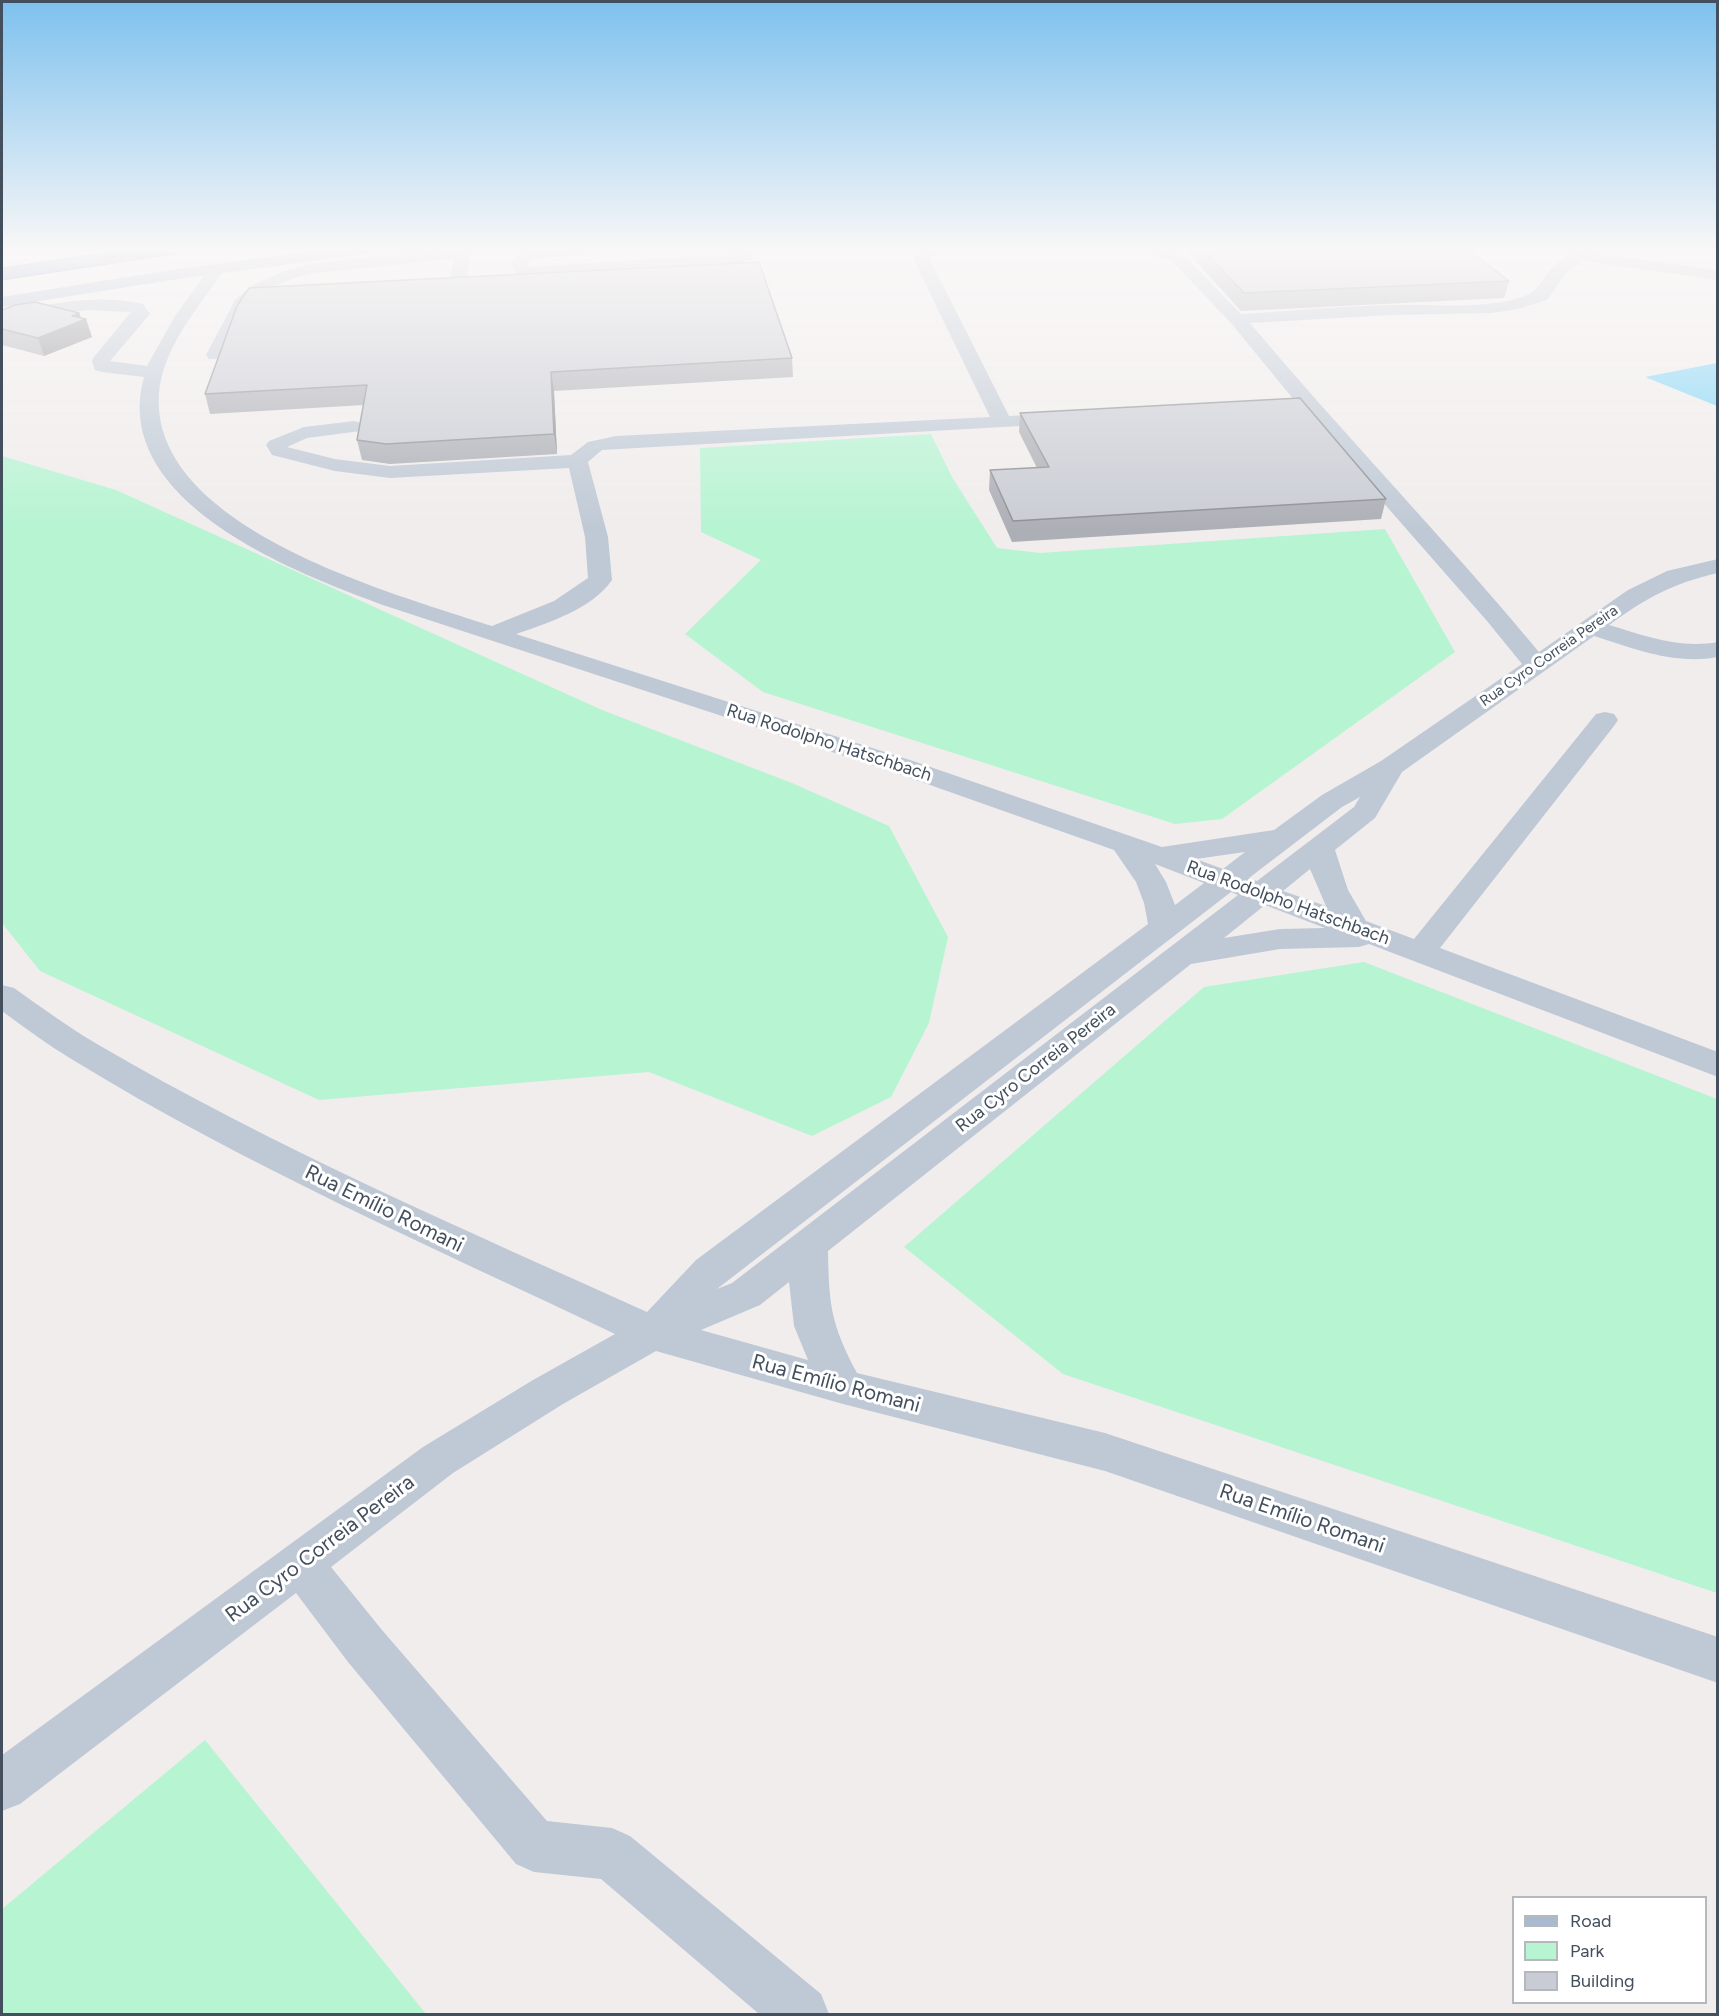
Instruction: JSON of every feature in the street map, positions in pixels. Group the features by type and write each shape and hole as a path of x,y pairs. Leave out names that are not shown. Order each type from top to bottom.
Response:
{"street":[{"path":"117,342 101,361 102,366 153,372"},
{"name":"Rua Rodolpho Hatschbach","path":"168,342 153,372 149,409 153,434 171,470 202,503 258,541 324,574 491,634 851,749 1159,855 1718,1065"},
{"path":"215,355 222,342"},
{"path":"963,342 1002,422"},
{"path":"1256,342 1310,407 1496,616 1536,665"},
{"path":"1286,408 1310,407"},
{"path":"491,634 525,624 574,600 600,580 601,570 596,540 578,461 586,449 602,444 632,441 1085,418"},
{"path":"354,428 307,431 288,437 276,445 279,451 335,465 390,472 578,461"},
{"name":"Rua Cyro Correia Pereira","path":"2,1786 438,1460 548,1392 652,1333 746,1294 809,1245 1173,941 1227,879 1332,801 1391,767 1654,585 1675,576 1718,566"},
{"path":"1591,627 1673,652 1707,652 1718,649"},
{"path":"1420,952 1605,720"},
{"name":"Rua Cyro Correia Pereira","path":"652,1333 710,1272 1173,941 1262,892 1365,812 1391,767"},
{"path":"1159,855 1234,847 1283,838"},
{"path":"1124,843 1153,883 1173,941 1280,939 1368,933"},
{"path":"1320,847 1325,877 1334,897 1368,933"},
{"name":"Rua Emílio Romani","path":"2,996 94,1057 187,1110 310,1174 652,1333 843,1387 1105,1452 1718,1660"},
{"path":"809,1245 809,1290 813,1319 823,1347 843,1387"},
{"path":"300,1563 365,1647 534,1846 612,1854 801,2014"}],"green space":[{"path":"931,434 952,477 997,548 1040,553 1385,529 1455,652 1222,819 1175,824 763,692 685,634 761,560 701,532 700,448"},
{"path":"2,456 116,490 602,710 792,783 889,826 948,937 929,1023 891,1097 812,1136 649,1072 319,1100 40,971 2,923"},
{"path":"1364,962 1717,1099 1717,1593 1063,1374 904,1247 1204,987"},
{"path":"205,1740 426,2014 2,2014 2,1909"}],"water":[{"path":"1717,363 1717,406 1645,377"}],"building":[{"path":"224,342 787,342 792,358 551,372 554,434 386,444 357,440 367,385 205,394"},
{"path":"1300,398 1386,499 1013,521 990,470 1049,467 1020,413"}]}
